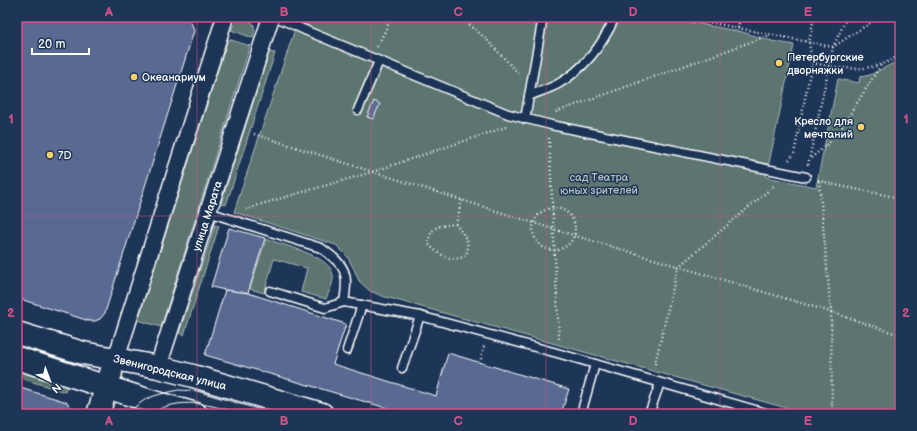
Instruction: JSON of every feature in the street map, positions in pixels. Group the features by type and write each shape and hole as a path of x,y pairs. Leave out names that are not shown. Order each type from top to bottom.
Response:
{"street":[{"path":"98,414 225,17"},
{"name":"улица Марата","path":"144,407 271,17"},
{"name":"Звенигородская улица","path":"17,333 82,353 158,367 200,378 281,405 322,414"},
{"path":"17,358 107,386 144,407 196,414"}],"lane":[{"path":"276,17 508,114 550,125 806,177"},
{"path":"525,119 543,17"},
{"path":"529,96 557,84 572,75 598,48 616,17"},
{"path":"358,110 376,60"},
{"path":"208,212 321,248 336,259 346,273 344,302"},
{"path":"270,291 325,308 344,302 420,316 557,353 769,414"},
{"path":"347,350 362,305"},
{"path":"402,368 420,316"},
{"path":"581,414 596,364"},
{"path":"649,414 660,383"}],"path":[{"path":"376,60 392,17"},
{"path":"460,17 485,38 531,87"},
{"path":"683,17 833,47 879,17"},
{"path":"738,28 740,17"},
{"path":"651,380 678,267 781,179 785,162 794,154 812,63 809,42 814,17"},
{"path":"847,17 833,47 806,177 835,185 900,198"},
{"path":"894,59 900,29"},
{"path":"557,353 559,345 549,134 553,113 770,35"},
{"path":"812,63 829,67 858,69 881,65 900,55"},
{"path":"810,158 830,142 840,130 881,65"},
{"path":"556,112 560,115"},
{"path":"227,218 258,205 372,172 505,128 525,119"},
{"path":"254,134 553,229 831,312 900,335"},
{"path":"819,180 831,312 832,414"},
{"path":"456,224 438,226 433,229 428,243 435,252 443,256 457,258 464,256 468,251 467,240 456,224 462,200"},
{"path":"552,207 562,209 571,215 575,225 575,235 569,244 559,250 545,248 538,243 533,231 534,222 540,212 552,207"}],"green space":[{"path":"243,17 250,20 254,25 253,38 231,30 236,21"},
{"name":"сад Театра юных зрителей","path":"299,17 663,17 742,32 772,41 794,45 766,177 816,187 838,79 859,83 860,77 870,75 900,60 900,414 808,414 382,296 370,291 359,281 347,256 336,245 234,212"},
{"path":"228,39 250,46 161,327 138,320"},
{"path":"269,52 275,53 226,205 221,203"},
{"path":"215,225 219,226 184,335 179,333"},
{"path":"266,239 315,256 330,268 333,275 333,281 326,299 301,292 307,268 274,259 264,293 250,289"},
{"path":"17,371 67,386 65,392 17,377"}],"building":[{"path":"17,17 184,17 190,20 193,27 194,31 105,313 100,319 95,321 89,321 17,298"},
{"path":"374,101 380,104 373,119 367,117"},
{"path":"229,228 265,238 248,293 211,287"},
{"path":"225,290 248,293 346,324 333,364 436,396 448,353 569,389 561,414 407,414 205,355"},
{"path":"17,387 67,402 72,410 70,414 17,414"}],"tram line":[{"path":"125,414 146,399 178,390 197,391 274,414"},
{"path":"150,414 161,408 184,403 207,405 242,414"}],"place":[{"name":"Петербургские дворняжки","path":"779,63"},
{"name":"Океанариум","path":"134,77"},
{"name":"Кресло для мечтаний","path":"861,127"},
{"name":"7D","path":"50,155"}]}
